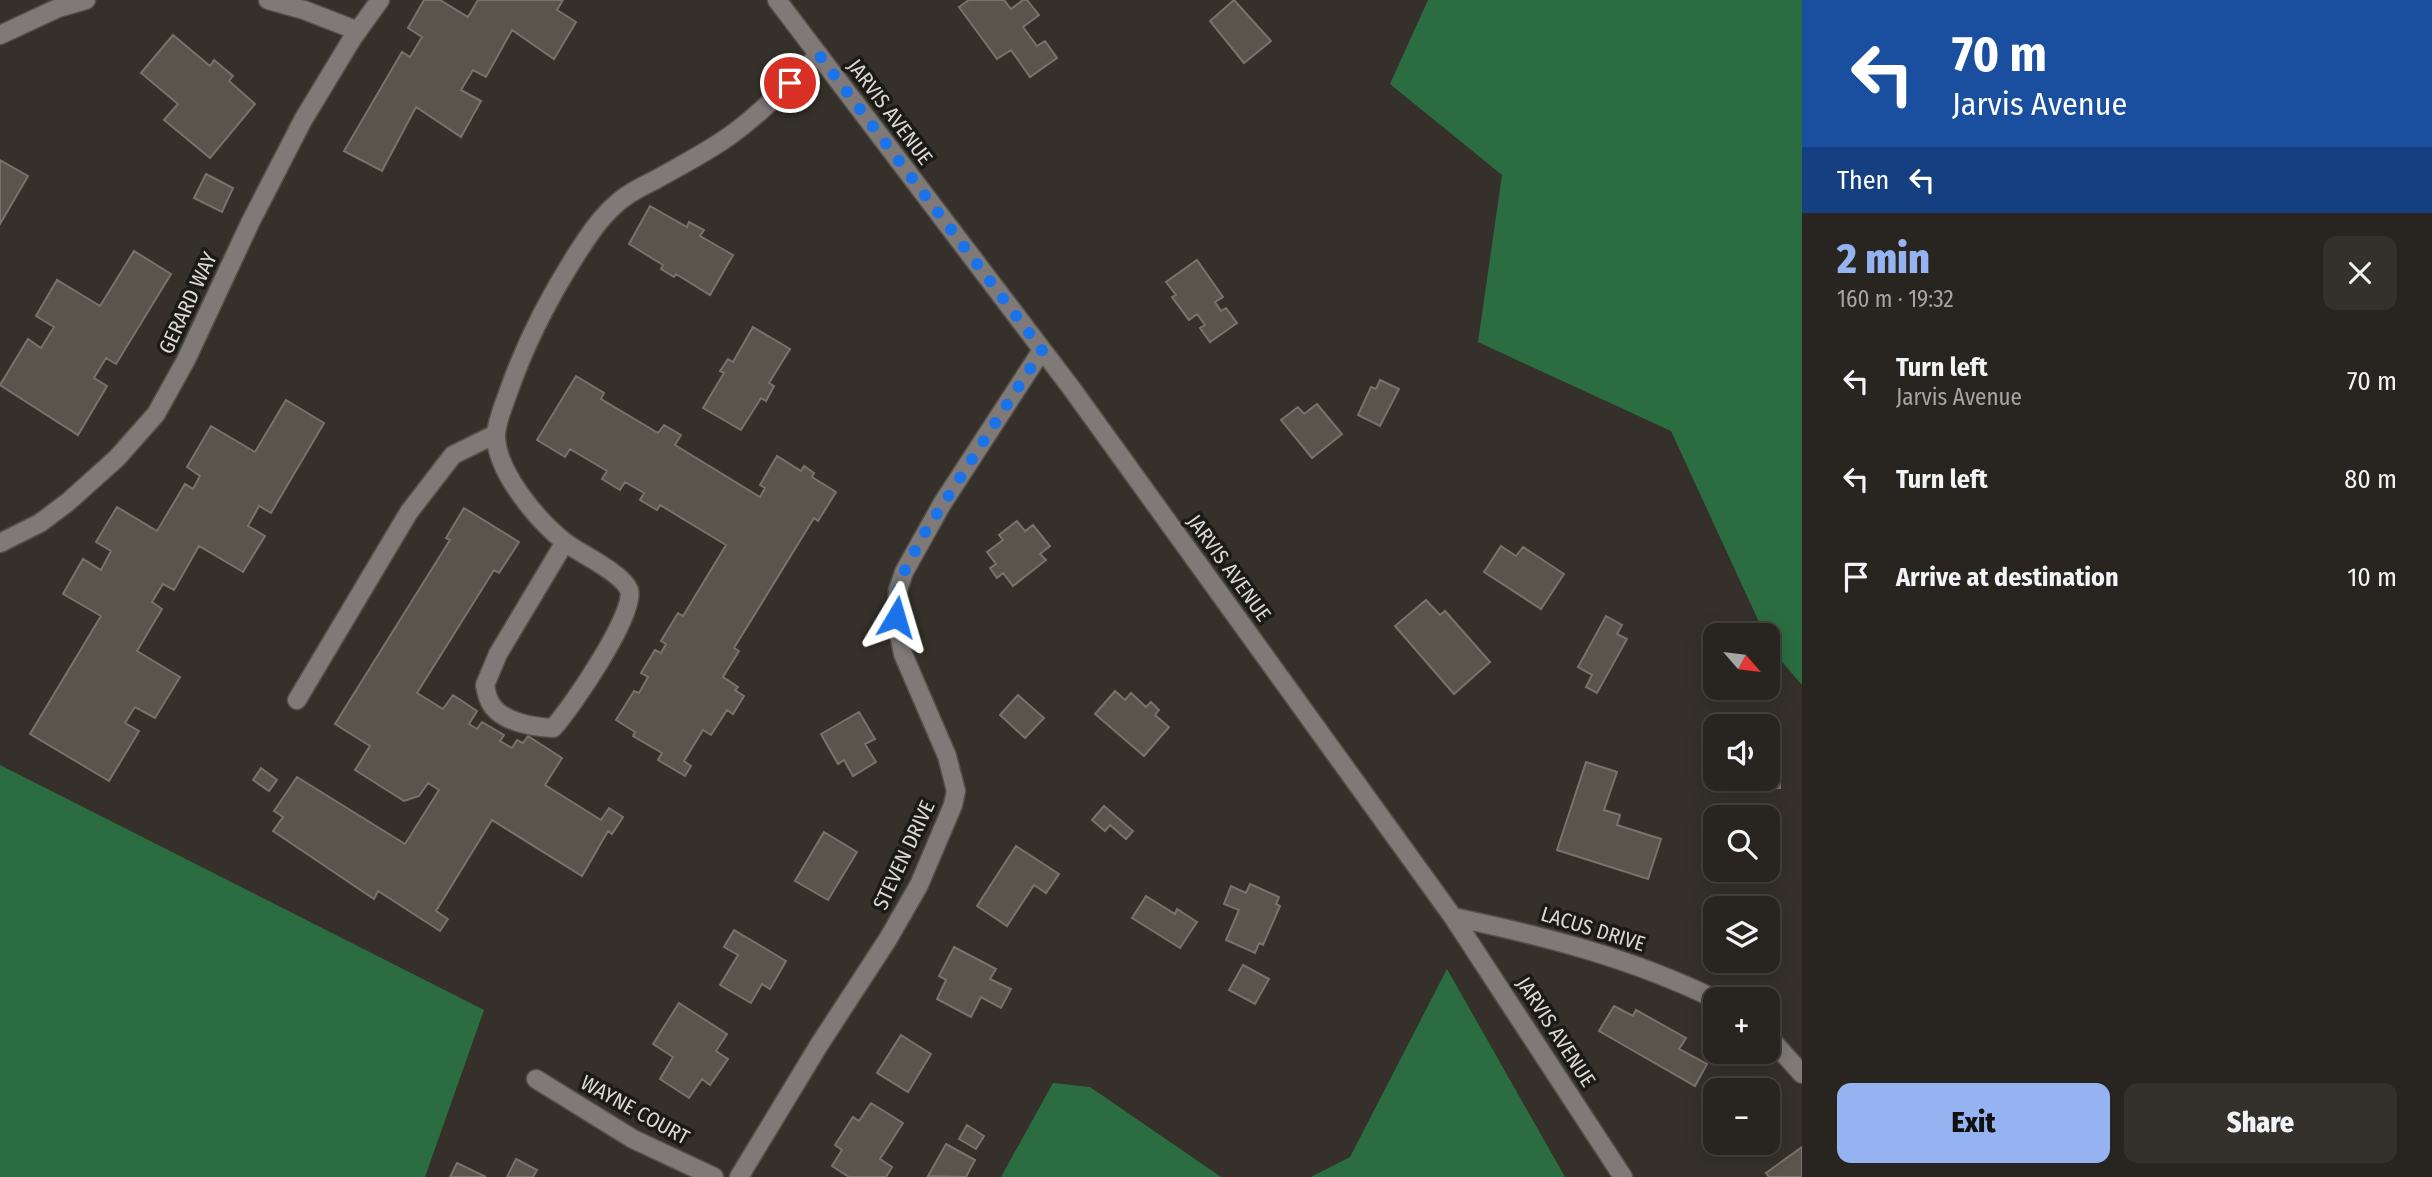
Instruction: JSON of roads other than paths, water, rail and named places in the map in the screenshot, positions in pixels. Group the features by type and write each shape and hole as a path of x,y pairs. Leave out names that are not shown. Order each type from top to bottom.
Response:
{"street":[{"path":"0,35 58,8 86,0"},
{"path":"268,0 314,13 358,31"},
{"name":"GERARD WAY","path":"0,543 40,523 68,502 117,458 156,414 187,360 250,223 303,120 380,0"},
{"name":"JARVIS AVENUE","path":"777,0 1042,350 1453,918 1623,1177"},
{"path":"565,542 498,654 485,685 490,704 504,716 535,727 554,727 569,711 615,634 629,600 628,590 617,577 565,542 533,512 500,457 496,434 511,385 534,330 553,293 600,221 615,205 632,192 729,136 761,111 819,55"},
{"name":"STEVEN DRIVE","path":"739,1177 819,1045 888,939 919,885 953,805 956,791 947,756 903,654 896,617 898,590 922,537 1042,350"},
{"path":"297,700 409,512 453,455 496,434"},
{"name":"LACUS DRIVE","path":"1453,918 1597,952 1664,976 1703,994"},
{"path":"1780,1049 1802,1074"},
{"name":"WAYNE COURT","path":"536,1079 634,1139 714,1177"}]}
